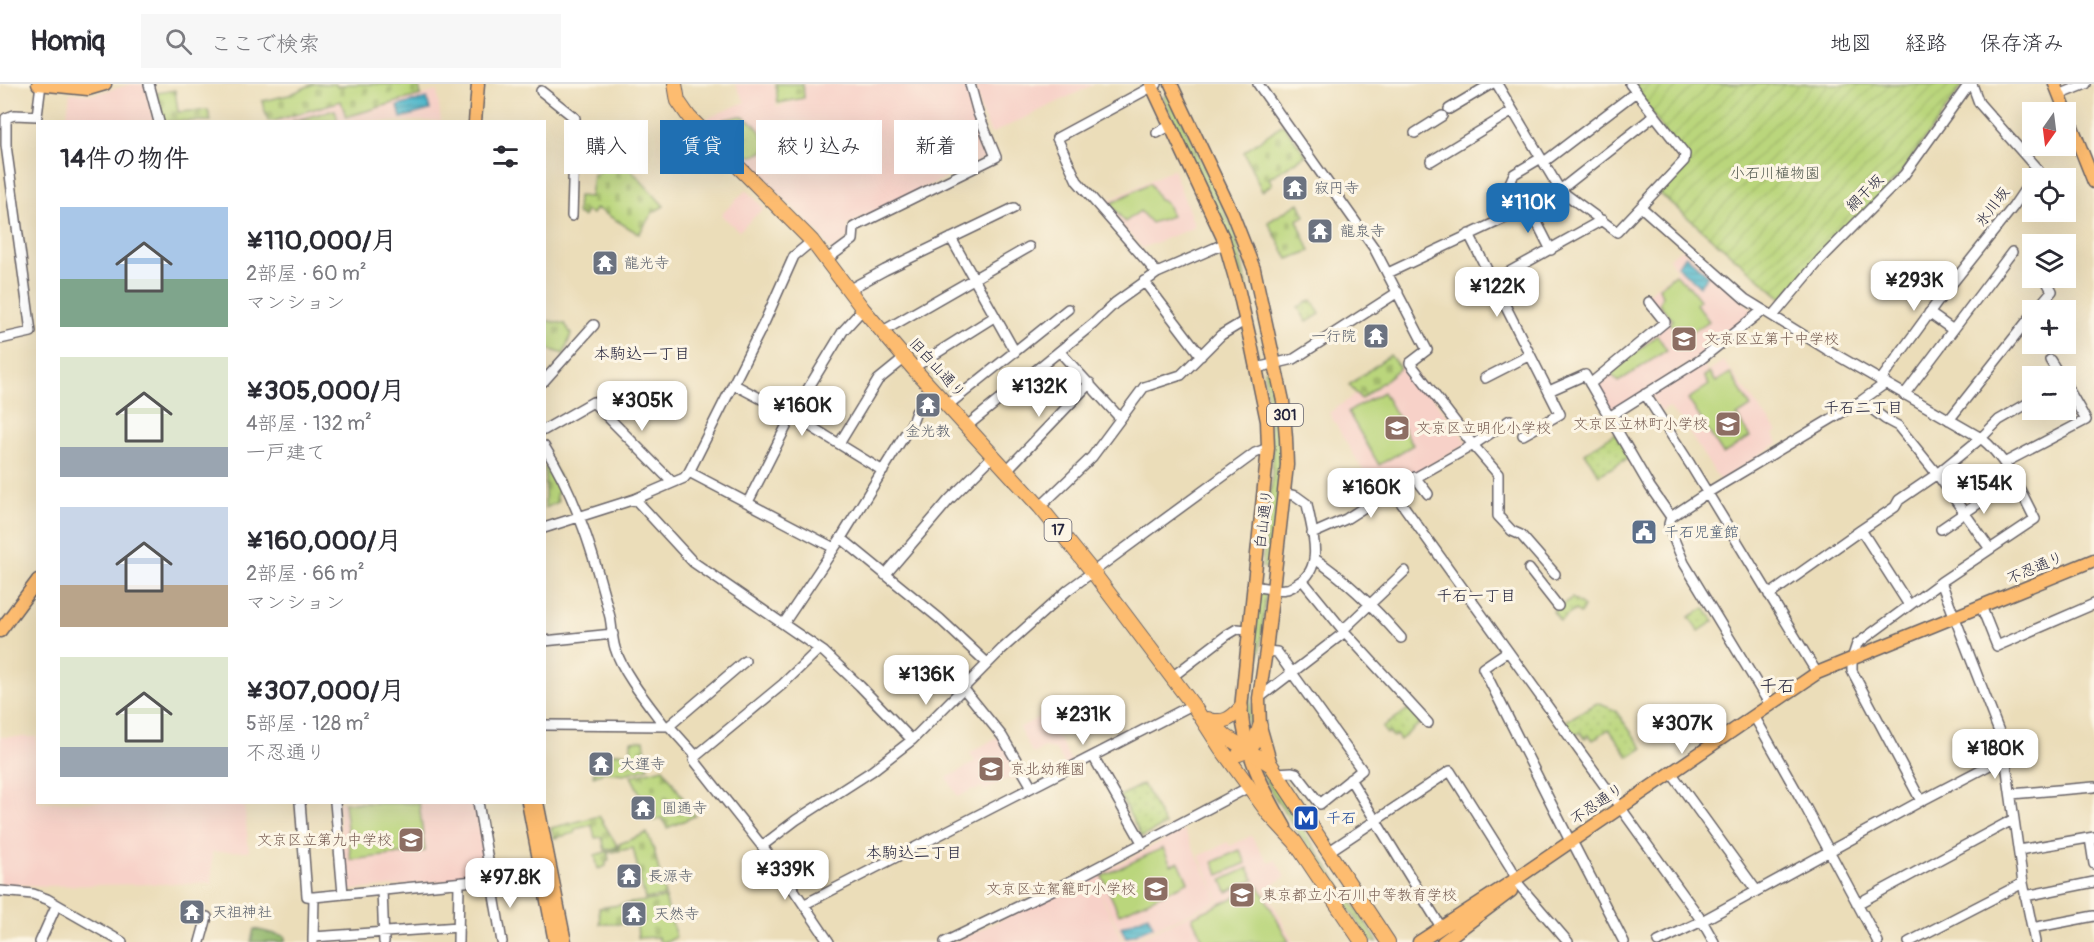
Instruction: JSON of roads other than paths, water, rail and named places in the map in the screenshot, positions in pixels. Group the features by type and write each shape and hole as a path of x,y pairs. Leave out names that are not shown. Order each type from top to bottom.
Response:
{"highway":[{"name":"旧白山通り","path":"675,84 678,100 689,117 812,241 863,309 909,363 1040,507 1092,571 1194,706"},
{"name":"17","path":"1194,706 1227,737 1274,769"},
{"name":"17","path":"1194,706 1249,787 1294,842"},
{"path":"1209,720 1222,723 1240,708"},
{"path":"1223,751 1232,754 1248,751 1254,743 1260,726"},
{"name":"白山通り","path":"1274,769 1388,942"},
{"name":"白山通り","path":"1294,842 1362,942"}],"main road":[{"path":"40,84 88,89 105,84"},
{"path":"475,120 478,84"},
{"path":"483,120 486,84"},
{"name":"白山通り","path":"1171,84 1246,246 1254,269 1276,365 1287,438 1284,493 1259,698 1260,726 1274,769"},
{"name":"白山通り","path":"1153,85 1226,243 1246,320 1267,421 1269,448 1240,708 1248,751 1262,788 1294,842"},
{"path":"2057,89 2091,166 2094,182"},
{"path":"1246,246 1248,276 1256,310 1254,316 1246,320"},
{"name":"不忍通り","path":"1622,810 1675,778 1756,719 1770,705 1817,673 1852,663 1948,625 1955,618 1981,606 2094,560"},
{"path":"0,632 36,583"},
{"name":"不忍通り","path":"1419,942 1446,938 1517,882 1756,719 1852,663"},
{"path":"529,804 565,942"},
{"path":"537,804 555,942"}],"street":[{"path":"0,339 31,332 6,145 6,118 14,115 37,116 40,84"},
{"path":"149,84 158,120"},
{"path":"826,260 853,240 854,227 996,157 978,113 970,84"},
{"path":"1258,84 1354,217 1388,273 1427,350 1410,363 1498,474 1498,516 1512,531 1521,535 1555,574"},
{"path":"1415,133 1491,84"},
{"path":"1497,84 1542,160 1560,190 1617,232 1684,161 1685,154 1633,88 1542,160 1514,174 1510,183 1551,250"},
{"name":"氷川坂","path":"1671,517 1707,493 1862,401 1883,382 1929,313 2013,207 2038,170 1979,103 1971,84"},
{"name":"網干坂","path":"1773,316 1820,260 1904,175 1971,84"},
{"path":"2057,89 2086,84"},
{"path":"1153,85 1057,138 1077,181 1157,273"},
{"path":"541,91 575,118 572,216"},
{"path":"1431,161 1513,111"},
{"path":"1388,273 1560,190 1654,116"},
{"path":"1157,133 1171,125"},
{"path":"1641,207 1745,299 1980,438 1994,449 2014,478 2035,519 1941,582 1858,642 1852,671 1921,801"},
{"path":"850,290 885,270 1014,208"},
{"path":"1493,281 1602,220"},
{"path":"1469,234 1560,414 1523,435"},
{"path":"951,238 1015,352"},
{"path":"546,527 635,499 684,478 765,321 794,256 812,241"},
{"path":"967,426 1144,281 1226,243"},
{"path":"883,331 1029,247"},
{"path":"1904,395 2012,252"},
{"path":"1144,281 1201,356"},
{"path":"2044,300 2052,291 2050,288"},
{"path":"1256,368 1294,359 1398,292"},
{"path":"1590,384 1665,322 1649,302"},
{"path":"748,502 792,415 843,330 863,309"},
{"path":"948,405 1068,309"},
{"path":"1609,417 1700,360 1763,310"},
{"path":"1929,313 1953,330"},
{"path":"839,444 878,380 994,317"},
{"path":"1040,507 1092,457 1143,387 1181,375 1221,335 1246,320"},
{"path":"546,379 594,325"},
{"path":"1949,420 2022,327"},
{"path":"1060,352 1120,418"},
{"path":"1485,378 1530,355"},
{"path":"2050,360 2054,366"},
{"path":"1549,391 1585,375 1650,487 1671,517 1670,530 1684,563 1770,705"},
{"path":"1006,471 1090,383"},
{"path":"733,384 792,415 883,471"},
{"path":"784,624 842,538 912,423 916,412 934,391"},
{"path":"1645,394 1817,673"},
{"path":"1862,401 1898,426 1937,474 1990,549"},
{"path":"546,429 592,402 672,482"},
{"path":"2004,463 2086,420 2076,402"},
{"path":"1769,595 1895,507 1899,500 1937,474 1999,420 2022,407"},
{"path":"1312,534 1346,519 1392,490 1473,445 1510,420"},
{"path":"762,846 796,820 872,771 912,740 987,663 1092,571 1255,453 1269,448"},
{"path":"546,449 560,471 596,568 616,650 628,673 667,726 696,756"},
{"path":"885,575 949,500 993,456"},
{"path":"689,472 834,548"},
{"path":"1415,477 1428,495"},
{"path":"1941,529 2014,478"},
{"path":"1392,490 1702,921 1714,942"},
{"path":"1252,586 1284,590 1303,581 1310,573 1315,559 1305,501 1284,493"},
{"path":"635,499 693,562 819,650 860,686 912,740"},
{"path":"1861,530 1909,605"},
{"path":"842,538 940,619 987,663"},
{"path":"1315,559 1340,575 1401,638"},
{"path":"1529,569 1558,606"},
{"path":"1259,698 1344,631 1405,571"},
{"path":"1303,581 1344,631 1428,723"},
{"path":"1941,582 2003,742 2025,896 2035,942"},
{"path":"1981,606 1997,646 2094,604"},
{"path":"1172,677 1227,635 1237,629 1247,630"},
{"path":"546,641 613,634"},
{"path":"819,650 694,760 762,846 805,904 829,942"},
{"path":"1266,651 1277,652 1362,770 1320,804 1296,773 1274,769"},
{"path":"1508,651 1482,668 1624,942"},
{"path":"546,725 667,726 745,661"},
{"path":"963,688 1002,736 1032,787"},
{"path":"805,904 1194,706"},
{"path":"1756,719 1878,942"},
{"path":"1093,756 1143,843"},
{"path":"1658,942 1702,921 2005,757"},
{"path":"1328,852 1450,771 1511,868 1517,882 1568,942"},
{"path":"1675,778 1756,890"},
{"path":"1350,779 1446,938"},
{"path":"945,942 1249,787"},
{"path":"2012,794 2094,787"},
{"path":"300,804 307,896 491,880 546,871"},
{"path":"335,804 343,894"},
{"path":"478,804 502,942"},
{"path":"1857,903 2014,819"},
{"path":"2019,850 2092,838 2094,864"},
{"path":"2025,896 2094,882"},
{"path":"458,942 459,883"},
{"path":"1909,942 2023,883"},
{"path":"382,890 383,937"},
{"path":"0,891 33,894 122,942"},
{"path":"314,897 313,940 383,937 459,927"},
{"path":"40,942 56,906"},
{"path":"2033,928 2094,916"},
{"path":"200,942 207,917"}],"water":[{"path":"427,98 430,110 401,118 398,106"},
{"path":"1686,256 1708,275 1699,286 1677,266"},
{"path":"1148,915 1153,926 1126,938 1121,927"}],"place":[{"name":"寂円寺","path":"1295,188"},
{"name":"龍泉寺","path":"1320,231"},
{"name":"龍光寺","path":"605,263"},
{"name":"一行院","path":"1376,336"},
{"name":"文京区立第十中学校","path":"1684,339"},
{"name":"金光教","path":"928,405"},
{"name":"文京区立林町小学校","path":"1728,424"},
{"name":"文京区立明化小学校","path":"1397,428"},
{"name":"千石児童館","path":"1644,532"},
{"name":"大運寺","path":"601,764"},
{"name":"京北幼稚園","path":"991,769"},
{"name":"圓通寺","path":"643,808"},
{"name":"千石","path":"1306,818"},
{"name":"文京区立第九中学校","path":"411,840"},
{"name":"長源寺","path":"629,876"},
{"name":"文京区立駕籠町小学校","path":"1156,889"},
{"name":"東京都立小石川中等教育学校","path":"1242,895"},
{"name":"天祖神社","path":"192,912"},
{"name":"天然寺","path":"634,914"}],"district":[{"name":"本駒込一丁目","path":"642,354"},
{"name":"千石二丁目","path":"1863,408"},
{"name":"千石一丁目","path":"1476,596"},
{"name":"千石","path":"1777,686"},
{"name":"本駒込二丁目","path":"914,853"}],"park label":[{"name":"小石川植物園","path":"1775,173"}]}
